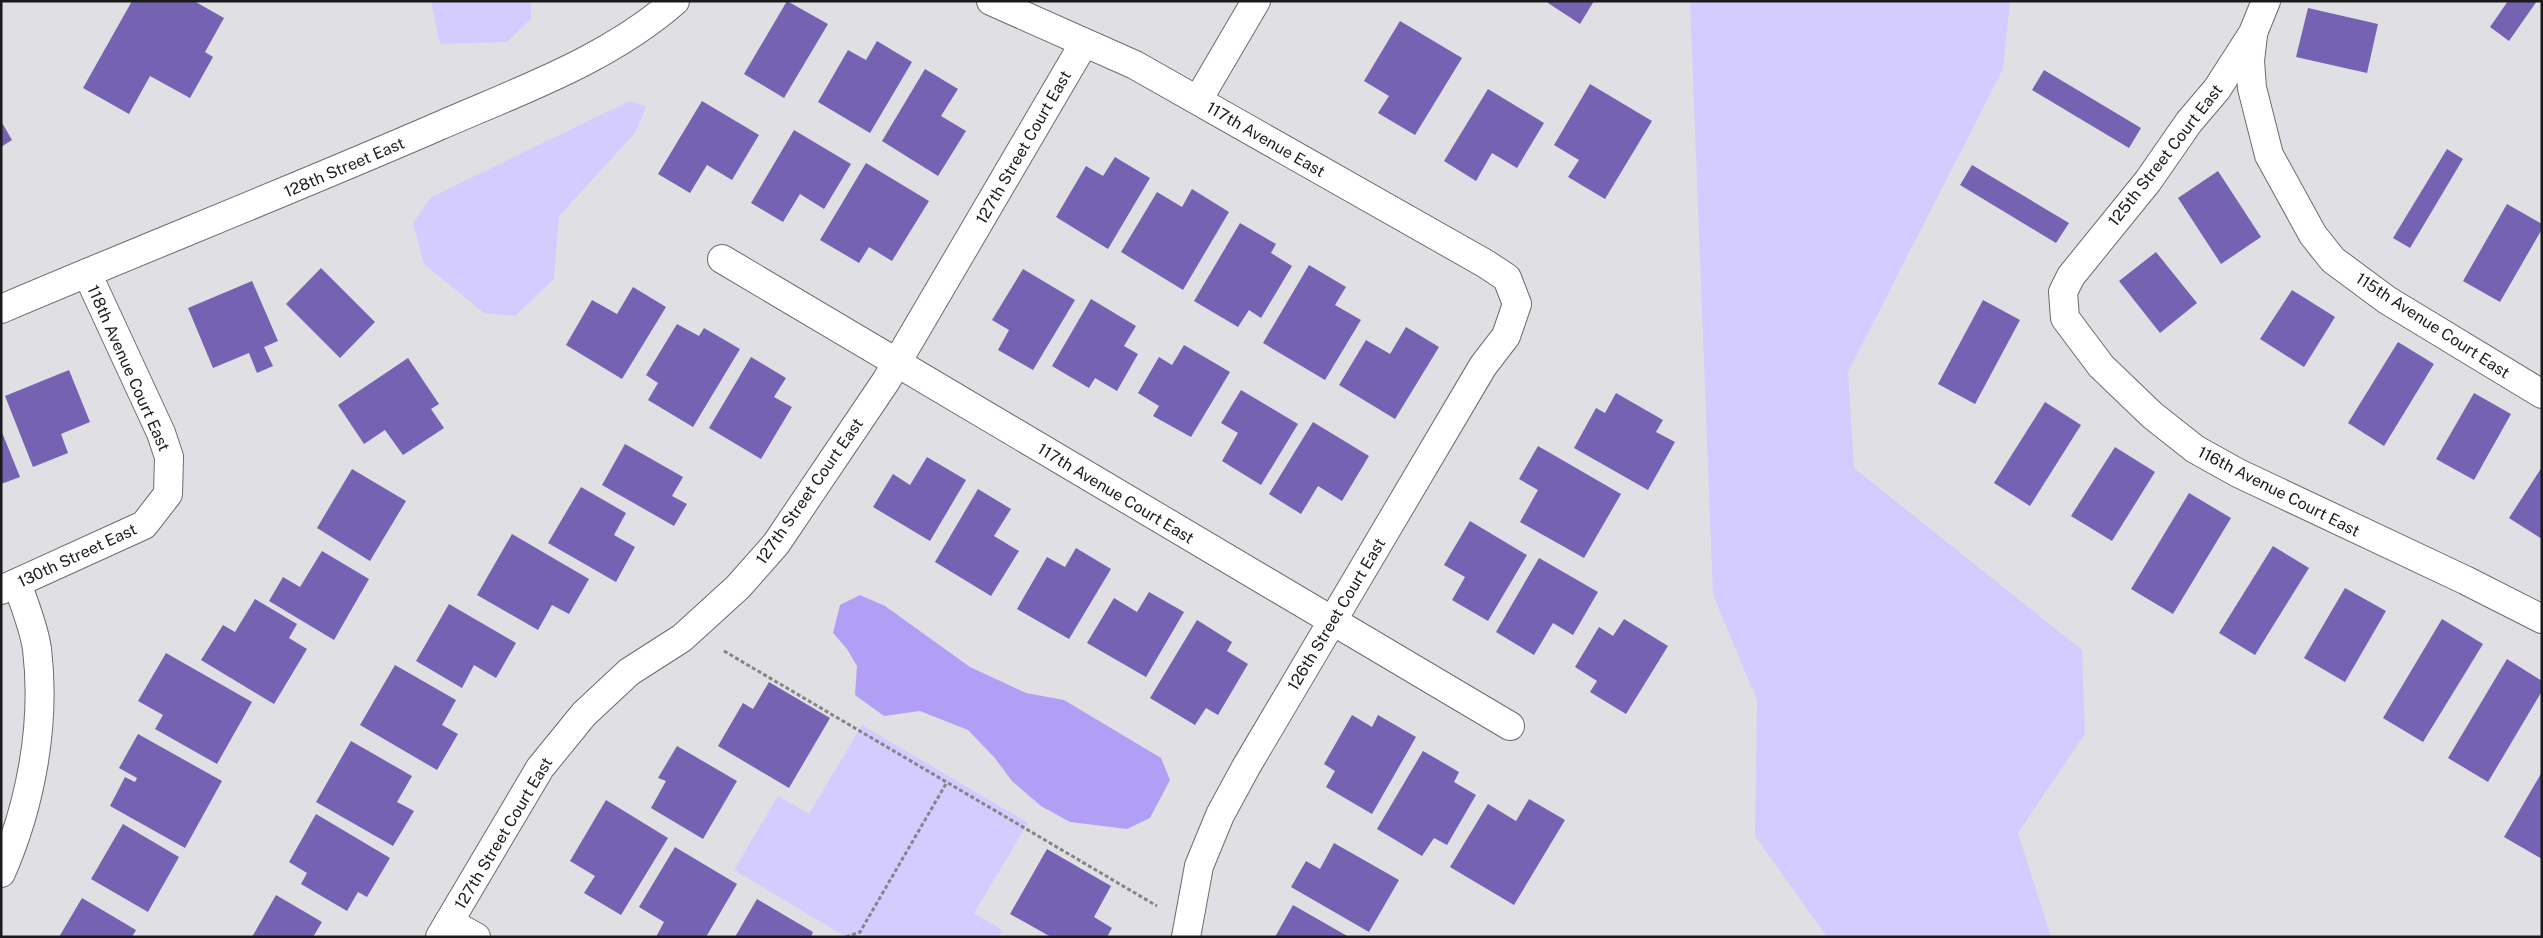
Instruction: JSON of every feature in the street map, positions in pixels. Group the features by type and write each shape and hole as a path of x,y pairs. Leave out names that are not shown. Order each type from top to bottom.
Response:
{"street":[{"name":"128th Street East","path":"1,309 288,192 553,76 613,45 662,13 675,1"},
{"name":"117th Avenue East","path":"991,1 1136,66 1486,264 1507,278 1517,304"},
{"path":"1198,100 1256,1"},
{"name":"115th Avenue Court East","path":"2259,1 2250,61 2252,88 2269,155 2313,235 2333,260 2387,300 2542,394"},
{"name":"125th Street Court East","path":"2062,305 2063,292 2071,276 2148,181 2188,122 2217,89 2253,33 2266,1"},
{"name":"127th Street Court East","path":"445,929 540,768 584,714 629,672 682,638 738,587 776,544 896,362 1084,42"},
{"name":"117th Avenue Court East","path":"722,259 1510,726"},
{"name":"118th Avenue Court East","path":"87,273 161,432 168,457 168,494"},
{"name":"126th Street Court East","path":"1186,937 1199,866 1220,815 1246,767 1483,366 1506,336 1517,304"},
{"name":"116th Avenue Court East","path":"2062,305 2064,318 2101,366 2152,415 2195,449 2238,473 2465,580 2542,619"},
{"name":"130th Street East","path":"9,586 144,525 168,494"},
{"path":"1,873 19,822 33,764 40,692 36,647 9,586"},
{"path":"445,929 476,937"}],"path":[{"path":"724,651 1164,910"},
{"path":"846,937 860,932 947,782"}],"shaded area":[{"path":"431,1 531,1 531,19 507,42 440,44"},
{"path":"1690,1 2010,1 2003,69 1848,372 1854,468 2082,650 2085,734 2018,833 2051,937 1827,937 1755,836 1757,700 1713,595"},
{"path":"630,101 646,107 635,133 559,216 554,279 515,316 484,313 424,264 413,223 431,197"},
{"path":"860,595 885,606 970,667 1026,693 1064,700 1161,758 1170,780 1150,818 1127,829 1070,822 1041,806 1012,781 994,757 968,730 920,711 884,716 855,695 857,666 847,649 833,633 840,605"},
{"path":"862,725 1028,823 974,913 1002,930 998,937 846,937 734,870 778,796 809,814"}],"building":[{"path":"132,1 194,1 224,18 205,52 213,57 190,98 150,76 129,114 83,88"},
{"path":"787,1 828,24 784,98 744,74"},
{"path":"1545,1 1594,1 1580,24"},
{"path":"2508,1 2537,1 2509,41 2490,27"},
{"path":"2308,8 2378,24 2367,73 2296,57"},
{"path":"1400,21 1462,58 1415,135 1378,113 1389,96 1364,81"},
{"path":"877,41 912,62 870,133 818,102 848,50 866,60"},
{"path":"925,69 958,89 941,116 966,131 938,176 882,141"},
{"path":"2044,70 2141,128 2129,148 2032,90"},
{"path":"1590,84 1652,121 1605,199 1568,177 1579,160 1554,145"},
{"path":"1488,89 1544,123 1517,168 1492,153 1476,181 1444,161"},
{"path":"702,101 759,135 732,180 707,165 690,193 658,174"},
{"path":"1,121 12,140 1,147"},
{"path":"794,130 851,164 824,209 800,194 783,222 751,203"},
{"path":"2447,149 2463,159 2410,248 2393,238"},
{"path":"1115,157 1150,178 1108,249 1056,217 1086,166 1103,176"},
{"path":"866,163 929,201 892,261 869,247 859,263 820,240"},
{"path":"1972,165 2069,223 2056,243 1960,185"},
{"path":"2218,171 2261,237 2221,264 2178,198"},
{"path":"1192,189 1229,212 1183,290 1121,252 1157,192 1182,207"},
{"path":"2507,204 2542,224 2542,229 2500,302 2463,281"},
{"path":"1240,223 1276,244 1271,253 1292,266 1261,318 1249,310 1238,327 1194,301"},
{"path":"2156,252 2197,303 2160,333 2119,281"},
{"path":"1309,265 1346,287 1335,305 1361,320 1325,380 1263,343"},
{"path":"321,268 375,322 340,358 286,304"},
{"path":"1023,269 1075,300 1033,370 998,350 1009,330 992,320"},
{"path":"252,281 278,341 264,347 273,366 257,373 249,353 213,368 188,308"},
{"path":"633,287 666,307 622,379 566,345 592,300 617,314"},
{"path":"2292,290 2335,317 2304,367 2260,339"},
{"path":"1091,299 1136,326 1124,346 1138,354 1117,391 1095,378 1089,388 1052,366"},
{"path":"1983,300 2020,320 1975,404 1938,384"},
{"path":"677,324 699,336 704,328 740,349 693,427 648,400 658,383 646,375"},
{"path":"1406,327 1439,347 1395,419 1339,385 1366,340 1390,354"},
{"path":"2398,342 2434,364 2384,446 2348,423"},
{"path":"1184,345 1230,372 1191,437 1153,416 1159,406 1138,393 1159,357 1172,365"},
{"path":"751,357 786,378 774,397 792,407 761,459 709,428"},
{"path":"408,358 439,404 431,409 444,428 403,455 385,430 364,444 338,405"},
{"path":"69,370 90,422 61,434 68,453 33,467 5,396"},
{"path":"1241,390 1298,424 1261,485 1222,461 1238,433 1221,423"},
{"path":"1616,393 1663,420 1656,432 1675,442 1648,490 1574,448 1596,408 1605,413"},
{"path":"2474,393 2511,414 2474,480 2436,459"},
{"path":"2045,402 2081,425 2030,506 1994,483"},
{"path":"1313,422 1369,456 1342,501 1318,486 1301,514 1269,494"},
{"path":"1,430 20,477 1,484"},
{"path":"625,444 683,477 672,496 687,504 674,526 602,485"},
{"path":"1538,446 1621,494 1584,558 1520,522 1538,490 1519,479"},
{"path":"2115,447 2155,472 2112,541 2071,516"},
{"path":"927,457 966,480 930,541 873,507 893,474 910,485"},
{"path":"2542,467 2542,539 2509,518"},
{"path":"352,469 406,501 370,561 317,528"},
{"path":"581,487 626,513 614,535 635,547 616,582 548,543"},
{"path":"978,489 1011,509 994,536 1019,551 991,596 935,562"},
{"path":"2189,493 2231,518 2173,614 2131,589"},
{"path":"1470,521 1527,555 1488,621 1452,600 1465,577 1444,565"},
{"path":"512,534 589,579 569,614 552,605 538,630 477,595"},
{"path":"2273,546 2309,568 2255,655 2219,633"},
{"path":"1076,548 1111,569 1069,639 1017,609 1047,557 1065,567"},
{"path":"322,551 369,579 334,640 269,601 283,577 300,587"},
{"path":"1539,558 1598,592 1573,635 1553,623 1534,655 1496,632"},
{"path":"2345,588 2386,611 2345,682 2304,658"},
{"path":"1149,592 1184,612 1146,677 1087,643 1114,598 1137,612"},
{"path":"255,599 297,624 289,638 307,649 274,704 201,660 223,625 235,632"},
{"path":"449,604 516,643 496,678 474,665 462,688 416,661"},
{"path":"1624,619 1668,646 1626,714 1590,692 1597,681 1575,667 1599,627 1613,636"},
{"path":"2442,619 2483,644 2423,742 2383,718"},
{"path":"1197,620 1232,642 1227,651 1248,664 1218,715 1206,708 1195,725 1150,698"},
{"path":"166,653 252,702 217,764 155,729 163,715 138,701"},
{"path":"2507,659 2542,681 2542,691 2488,782 2448,758"},
{"path":"395,665 456,700 442,725 458,734 437,770 360,725"},
{"path":"769,682 830,718 789,788 718,746 743,703 753,709"},
{"path":"1352,715 1372,727 1378,715 1416,737 1372,814 1326,787 1335,771 1324,764"},
{"path":"138,734 222,781 185,848 110,806 125,777 135,782 137,778 119,768"},
{"path":"351,741 412,776 397,802 414,811 393,846 316,802"},
{"path":"677,746 737,781 703,839 651,808 666,781 658,778"},
{"path":"1423,751 1459,772 1454,782 1476,795 1447,845 1434,838 1422,856 1377,829"},
{"path":"2542,772 2542,859 2504,837"},
{"path":"1529,799 1565,820 1514,905 1450,867 1488,804 1516,821"},
{"path":"606,800 668,838 621,915 584,893 595,876 570,861"},
{"path":"316,814 390,858 367,897 358,892 347,911 301,884 307,873 289,862"},
{"path":"123,824 179,857 148,912 91,879"},
{"path":"1334,843 1399,880 1369,932 1291,887 1306,861 1320,869"},
{"path":"675,847 737,884 706,937 656,937 664,922 639,907"},
{"path":"1047,849 1111,886 1094,917 1112,928 1107,937 1051,937 1010,914"},
{"path":"276,895 322,922 313,937 252,937"},
{"path":"82,898 136,930 132,937 59,937"},
{"path":"757,899 813,932 811,937 735,937"},
{"path":"1293,905 1349,937 1275,937"}]}
